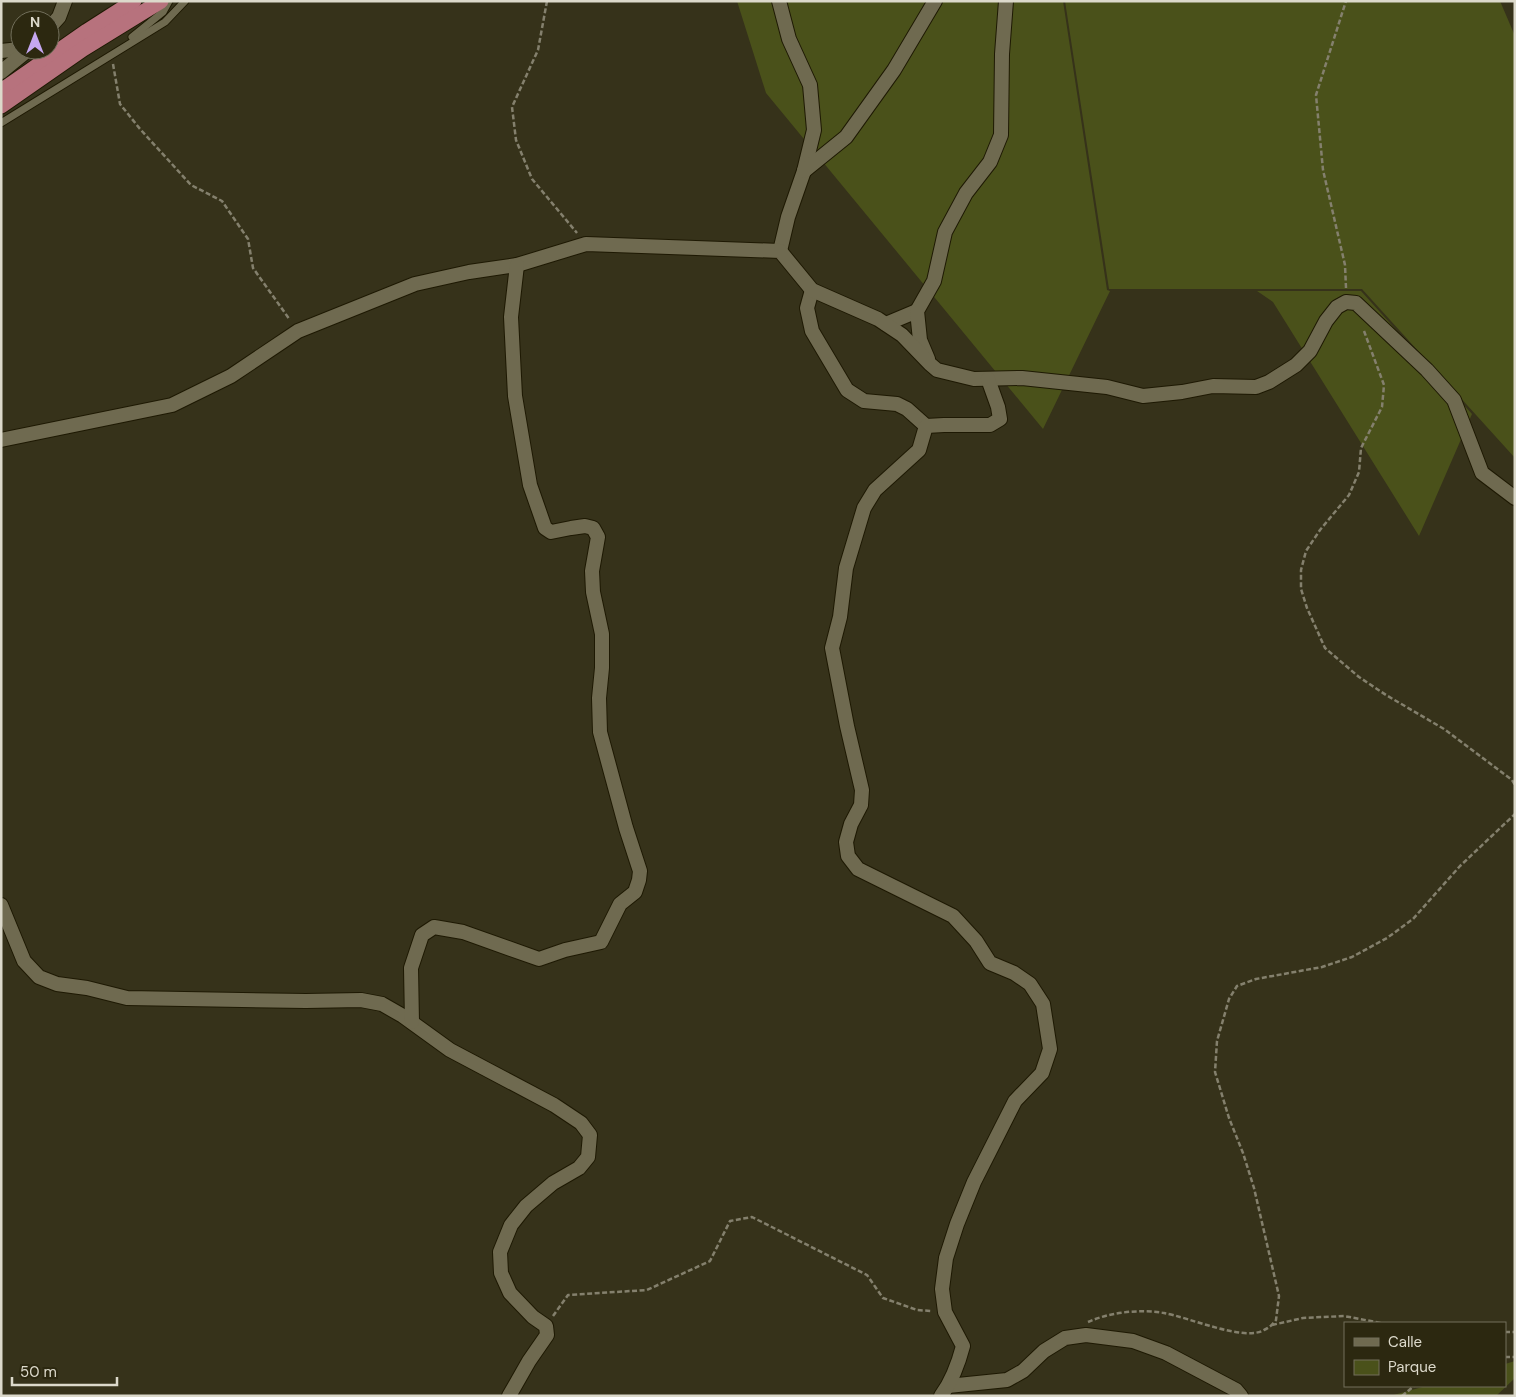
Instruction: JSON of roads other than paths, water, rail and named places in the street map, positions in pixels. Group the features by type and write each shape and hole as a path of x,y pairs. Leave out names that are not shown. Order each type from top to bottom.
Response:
{"highway":[{"path":"1,91 134,1"},
{"path":"1,106 83,49 161,1"}],"street":[{"path":"60,14 65,1"},
{"path":"778,1 789,39 810,85 814,130 780,251"},
{"path":"804,171 846,137 894,70 935,1"},
{"path":"930,364 920,340 917,311 934,281 945,232 966,193 990,162 1001,135 1002,54 1006,1"},
{"path":"1,72 16,60"},
{"path":"1,440 172,405 231,376 298,331 415,284 469,272 517,265 586,244 780,251 812,290 886,324 902,335 937,370 974,380 1022,378 1107,387 1143,396 1182,392 1213,386 1256,387 1269,382 1296,365 1310,351 1326,321 1337,307 1346,302 1356,303 1427,370 1454,400 1482,473 1515,498"},
{"path":"412,1022 411,968 422,935 434,926 463,932 539,959 565,950 601,942 620,904 635,892 639,880 640,871 626,828 600,732 599,698 602,668 602,634 593,592 592,571 598,537 593,528 585,526 551,532 545,528 530,485 515,396 511,317 517,265"},
{"path":"812,290 807,308 812,331 847,390 864,401 897,404 907,409 926,426 990,425 1000,419 998,407 988,379"},
{"path":"886,324 917,311"},
{"path":"926,426 919,450 874,490 864,508 846,568 840,617 832,648 862,790 861,805 851,824 846,842 848,856 858,869 953,916 976,941 990,963 1014,973 1030,984 1043,1004 1050,1049 1042,1072 1015,1101 974,1182 946,1258 942,1289 945,1312 963,1346 958,1365 944,1391"},
{"path":"1,905 24,961 39,976 57,984 87,988 128,998 360,1000 382,1004 412,1022 450,1050 554,1105 581,1123 590,1135 588,1157 578,1168 553,1183 526,1206 511,1225 500,1252 501,1273 510,1293 546,1326 547,1336 529,1361 509,1396"},
{"path":"944,1391 1007,1380 1023,1371 1044,1351 1065,1338 1086,1336 1133,1341 1166,1353 1236,1390 1241,1396"}],"lane":[{"path":"112,54 163,12 169,1"},
{"path":"1,123 165,22 185,1"}]}
